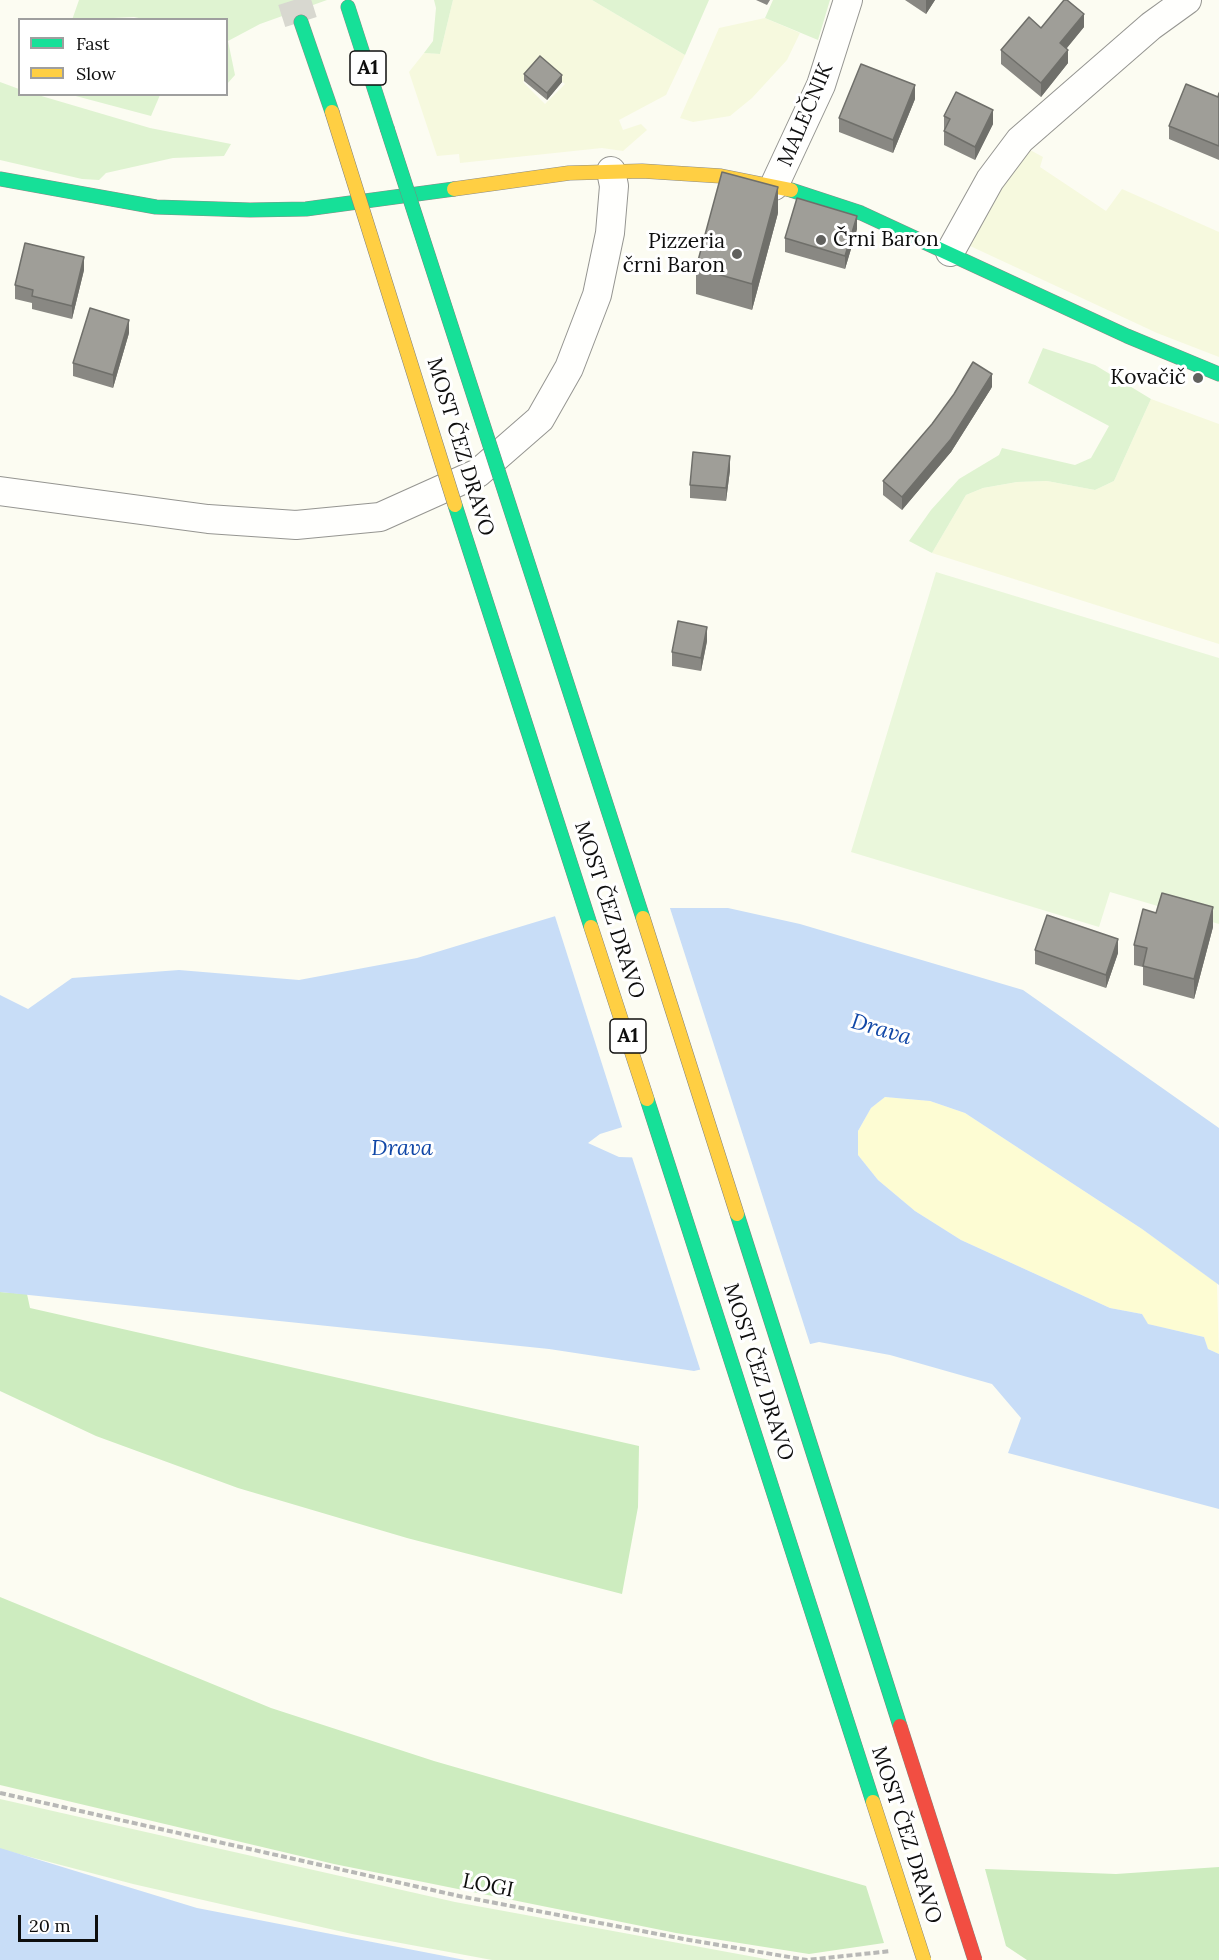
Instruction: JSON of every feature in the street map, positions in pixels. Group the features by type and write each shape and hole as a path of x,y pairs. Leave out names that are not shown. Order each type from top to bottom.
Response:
{"main road":[{"name":"MOST ČEZ DRAVO","path":"348,7 584,733 975,1960"},
{"name":"MOST ČEZ DRAVO","path":"301,22 332,112 455,504 924,1960"},
{"path":"0,179 156,207 250,210 306,209 569,173 611,171 680,172 774,186"},
{"name":"MALEČNIK","path":"774,186 861,213 950,252 1127,336 1219,374"}],"street":[{"name":"MALEČNIK","path":"774,186 821,85 848,0"},
{"path":"950,252 990,180 1020,140 1151,26 1187,0"},
{"path":"0,491 208,519 296,525 380,517 478,473 540,419 568,368 597,296 610,233 614,186 611,171"}],"path":[{"name":"LOGI","path":"0,1793 459,1896 701,1942 807,1960 882,1950 894,1952"}],"shaded area":[{"path":"79,0 327,0 260,24 228,41 228,18 73,18"},
{"path":"434,0 453,0 440,54 424,53 433,41 436,8"},
{"path":"453,0 592,0 685,55 666,95 619,120 623,130 641,124 647,130 623,151 602,148 460,163 459,154 437,156 409,72 424,53 440,54","holes":["539,61 565,84 545,104 523,82"]},
{"path":"592,0 709,0 685,55"},
{"path":"773,0 830,0 818,40 765,18"},
{"path":"765,18 800,33 787,60 752,98 730,116 693,122 680,118 719,28"},
{"path":"228,41 235,75 228,83"},
{"path":"0,82 18,89 18,96 41,96 150,128 231,144 224,156 173,158 106,173 99,180 82,179 0,160"},
{"path":"76,96 159,96 151,116"},
{"path":"1021,145 1043,157 1040,167 1106,211 1122,189 1219,232 1219,357 1157,333 968,245"},
{"path":"1043,348 1095,365 1151,399 1114,481 1095,490 1047,481 1017,482 983,488 966,495 932,553 909,541 931,510 959,479 999,455 1002,448 1075,465 1091,458 1109,426 1028,383"},
{"path":"1151,399 1219,424 1219,644 932,553 966,495 983,488 1017,482 1047,481 1095,490 1114,481"},
{"path":"936,572 1219,658 1219,924 1110,892 1099,927 851,852"},
{"path":"0,1292 27,1294 30,1308 639,1446 638,1507 622,1594 407,1538 238,1488 96,1436 0,1391"},
{"path":"0,1597 271,1708 434,1761 866,1886 884,1943 809,1954 676,1933 334,1864 0,1785"},
{"path":"0,1799 455,1902 771,1960 492,1960 352,1934 133,1884 0,1849"},
{"path":"1219,1867 1219,1960 1027,1960 1006,1946 985,1869 1116,1874"}],"sand":[{"path":"885,1097 930,1101 965,1113 1142,1229 1217,1283 1219,1354 1208,1349 1204,1337 1147,1324 1142,1314 1110,1308 961,1240 915,1211 878,1180 858,1155 858,1131 871,1108"}],"water":[{"name":"Drava","path":"582,908 728,908 800,924 1023,990 1219,1128 1219,1285 1142,1229 965,1113 930,1101 885,1097 871,1108 858,1131 858,1155 878,1180 915,1211 961,1240 1110,1308 1142,1314 1148,1324 1204,1337 1208,1349 1219,1354 1219,1509 1008,1453 1021,1418 992,1384 890,1355 819,1342 694,1371 549,1349 0,1292 0,995 28,1009 72,978 179,970 299,980 417,958","holes":["642,1121 709,1122 716,1160 619,1157 588,1143 600,1134"]},
{"path":"0,1848 197,1908 465,1960 0,1960"}],"pier":[{"path":"582,905 669,905 811,1347 701,1372 631,1154 715,1157 708,1125 643,1124 623,1130 554,913"}],"building":[{"path":"1064,0 1084,14 1060,43 1068,50 1041,83 1001,50 1029,17 1041,28"},
{"path":"540,56 562,75 547,93 524,74"},
{"path":"861,64 915,85 893,140 839,118"},
{"path":"1186,84 1218,97 1219,93 1219,146 1169,126"},
{"path":"956,92 993,110 975,147 944,131 950,119 944,116"},
{"name":"Pizzeria črni Baron","path":"722,172 778,187 752,284 696,268"},
{"name":"Črni Baron","path":"797,198 857,216 845,256 785,238"},
{"path":"25,243 84,257 72,306 32,296 33,290 15,285"},
{"path":"90,308 129,320 113,375 73,363"},
{"path":"973,362 992,374 951,439 902,497 883,481 932,424 954,394"},
{"path":"693,452 730,456 726,488 690,485"},
{"path":"678,621 707,627 701,658 672,652"},
{"path":"1162,893 1213,907 1194,979 1143,966 1147,948 1134,945 1143,909 1156,913"},
{"path":"1047,915 1118,939 1106,975 1035,950"}],"tunnel":[{"path":"294,0 301,22"}],"traffic: fast":[{"path":"348,7 387,128"},
{"path":"301,22 332,112"},
{"path":"387,128 643,918"},
{"path":"0,179 156,207 250,210 306,209 454,189"},
{"path":"791,190 861,213 1127,336 1219,374"},
{"path":"455,505 591,927"},
{"path":"647,1099 873,1802"},
{"path":"737,1214 900,1726"}],"traffic: slow":[{"path":"332,112 455,505"},
{"path":"454,189 569,173 642,171 721,176 791,190"},
{"path":"643,918 737,1214"},
{"path":"591,927 647,1099"},
{"path":"873,1802 924,1960"}],"traffic: jam":[{"path":"900,1726 975,1960"}],"place":[{"name":"Črni Baron","path":"821,240"},
{"name":"Pizzeria črni Baron","path":"737,254"},
{"name":"Kovačič","path":"1198,378"}]}
